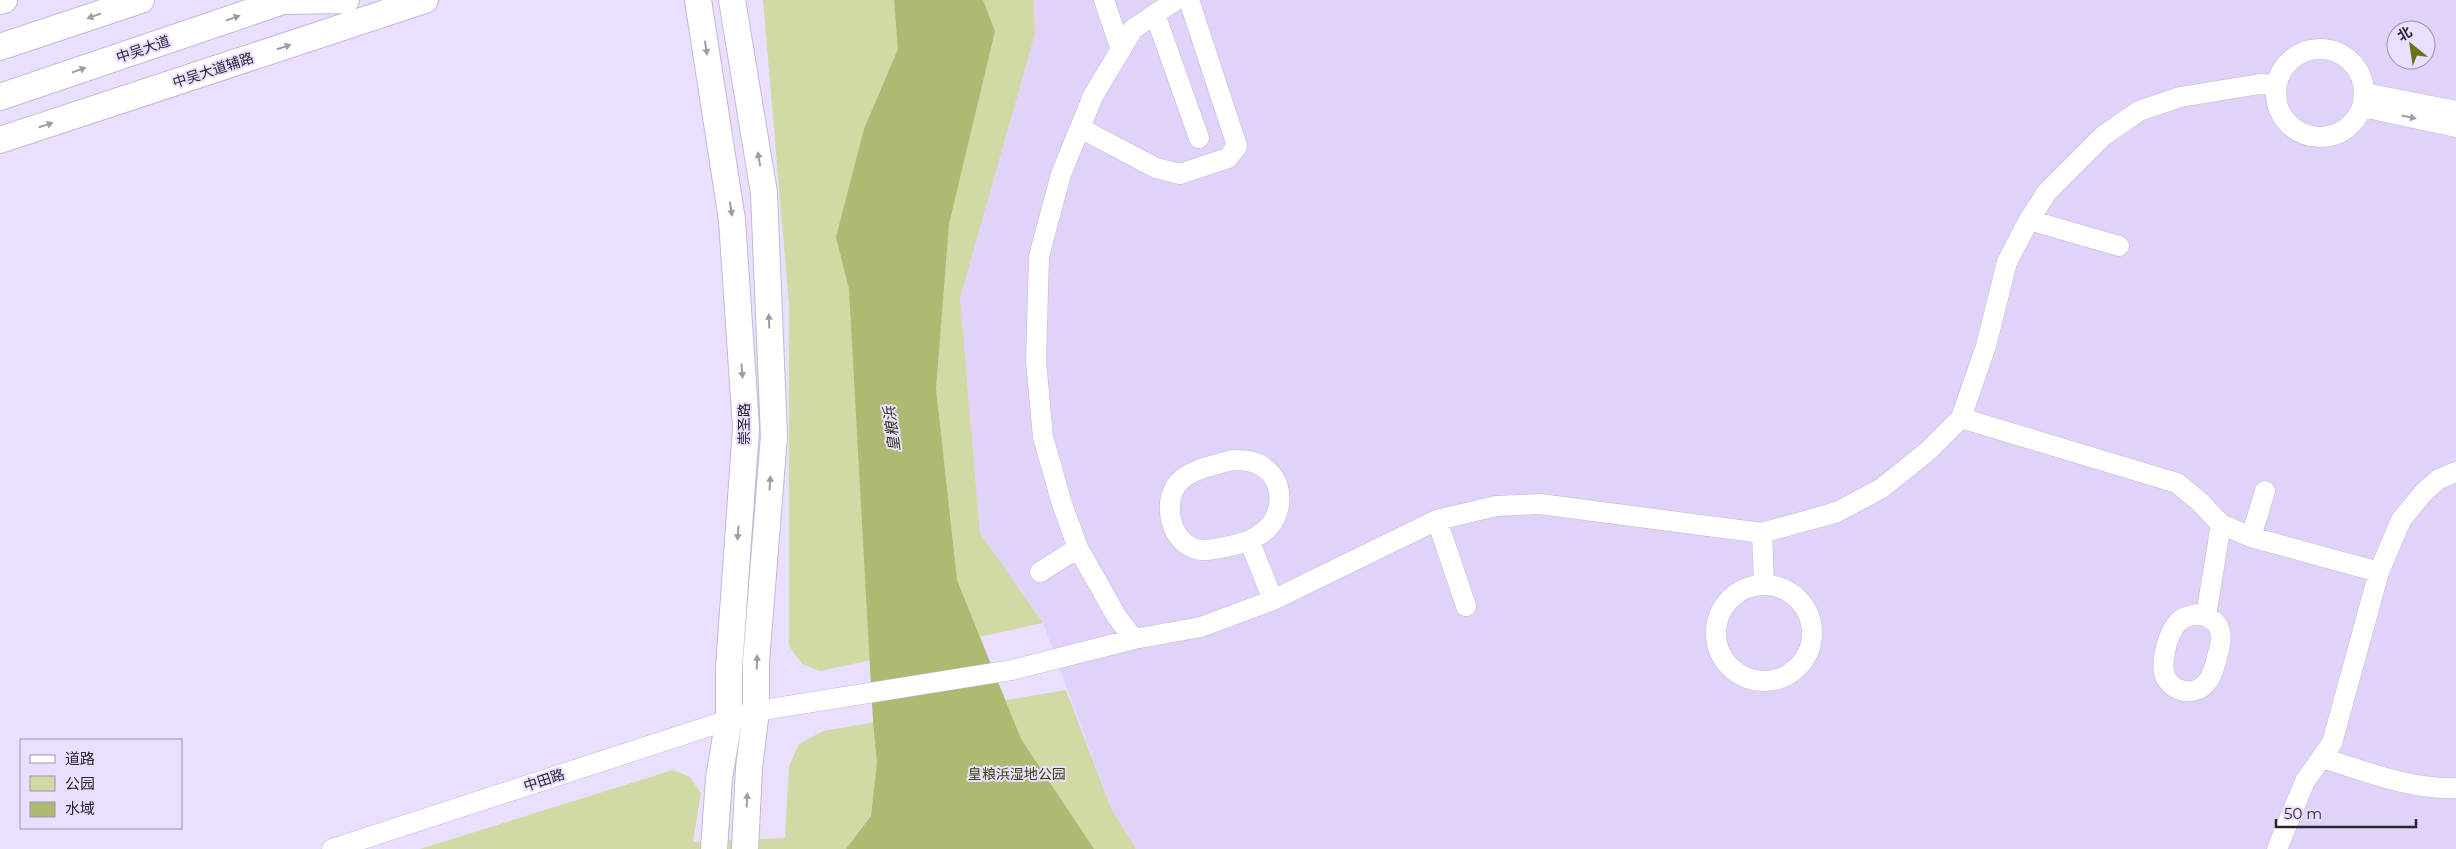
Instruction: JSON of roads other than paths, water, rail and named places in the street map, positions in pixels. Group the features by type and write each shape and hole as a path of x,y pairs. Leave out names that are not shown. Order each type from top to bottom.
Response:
{"main road":[{"path":"0,1 4,0"},
{"path":"0,47 141,0"},
{"name":"中吴大道","path":"0,97 284,0 346,0"},
{"name":"中吴大道辅路","path":"0,140 425,0"},
{"name":"崇圣路","path":"698,0 732,220 746,428 729,668 728,719 719,778 714,849"},
{"name":"崇圣路","path":"732,0 764,193 774,436 756,662 756,711 749,768 745,849"},
{"path":"0,37 50,30"}],"street":[{"path":"1104,0 1121,50"},
{"path":"1134,639 1116,617 1078,548 1062,504 1043,436 1036,361 1039,256 1061,174 1093,96 1133,29 1176,0"},
{"path":"1080,128 1156,168 1180,174 1228,158 1237,146 1189,0"},
{"path":"1155,14 1200,138"},
{"path":"2317,48 2331,50 2345,56 2355,65 2362,78 2364,100 2355,120 2344,130 2331,136 2309,136 2290,126 2281,114 2276,100 2276,85 2281,72 2290,60 2302,52 2317,48"},
{"path":"1764,584 1762,533 1837,512 1882,488 1928,451 1961,418 1986,346 2007,262 2029,220 2047,192 2103,136 2139,111 2180,97 2260,84 2276,85"},
{"path":"2364,100 2456,111"},
{"path":"2364,100 2456,127"},
{"path":"2029,220 2119,246"},
{"path":"1961,418 2177,483 2200,502 2221,524 2251,537 2379,572"},
{"path":"1232,460 1246,460 1259,464 1270,473 1277,484 1280,498 1278,512 1272,524 1262,534 1249,540 1206,550 1193,547 1182,540 1174,530 1169,518 1172,492 1179,482 1189,474 1232,460"},
{"path":"2277,849 2305,780 2332,744 2379,572 2402,520 2424,492 2439,479 2456,472"},
{"path":"2251,537 2266,491"},
{"name":"中田路","path":"332,849 756,711 1012,670 1134,639 1200,627 1273,600 1437,520 1496,506 1540,504 1762,533"},
{"path":"1437,520 1466,606"},
{"path":"2206,616 2221,524"},
{"path":"1249,540 1273,600"},
{"path":"1040,572 1078,548"},
{"path":"1764,584 1779,587 1793,595 1804,606 1810,620 1812,636 1808,651 1794,669 1774,680 1758,681 1742,676 1729,667 1720,654 1716,622 1723,607 1734,595 1748,587 1764,584"},
{"path":"2322,758 2398,781 2435,789 2456,788"}],"water":[{"name":"皇粮浜","path":"894,0 983,0 995,31 949,224 936,388 957,580 1021,739 1094,849 846,849 871,816 877,763 873,721 849,289 836,237 864,129 898,49"}],"park label":[{"name":"皇粮浜湿地公园","path":"1017,774"}]}
